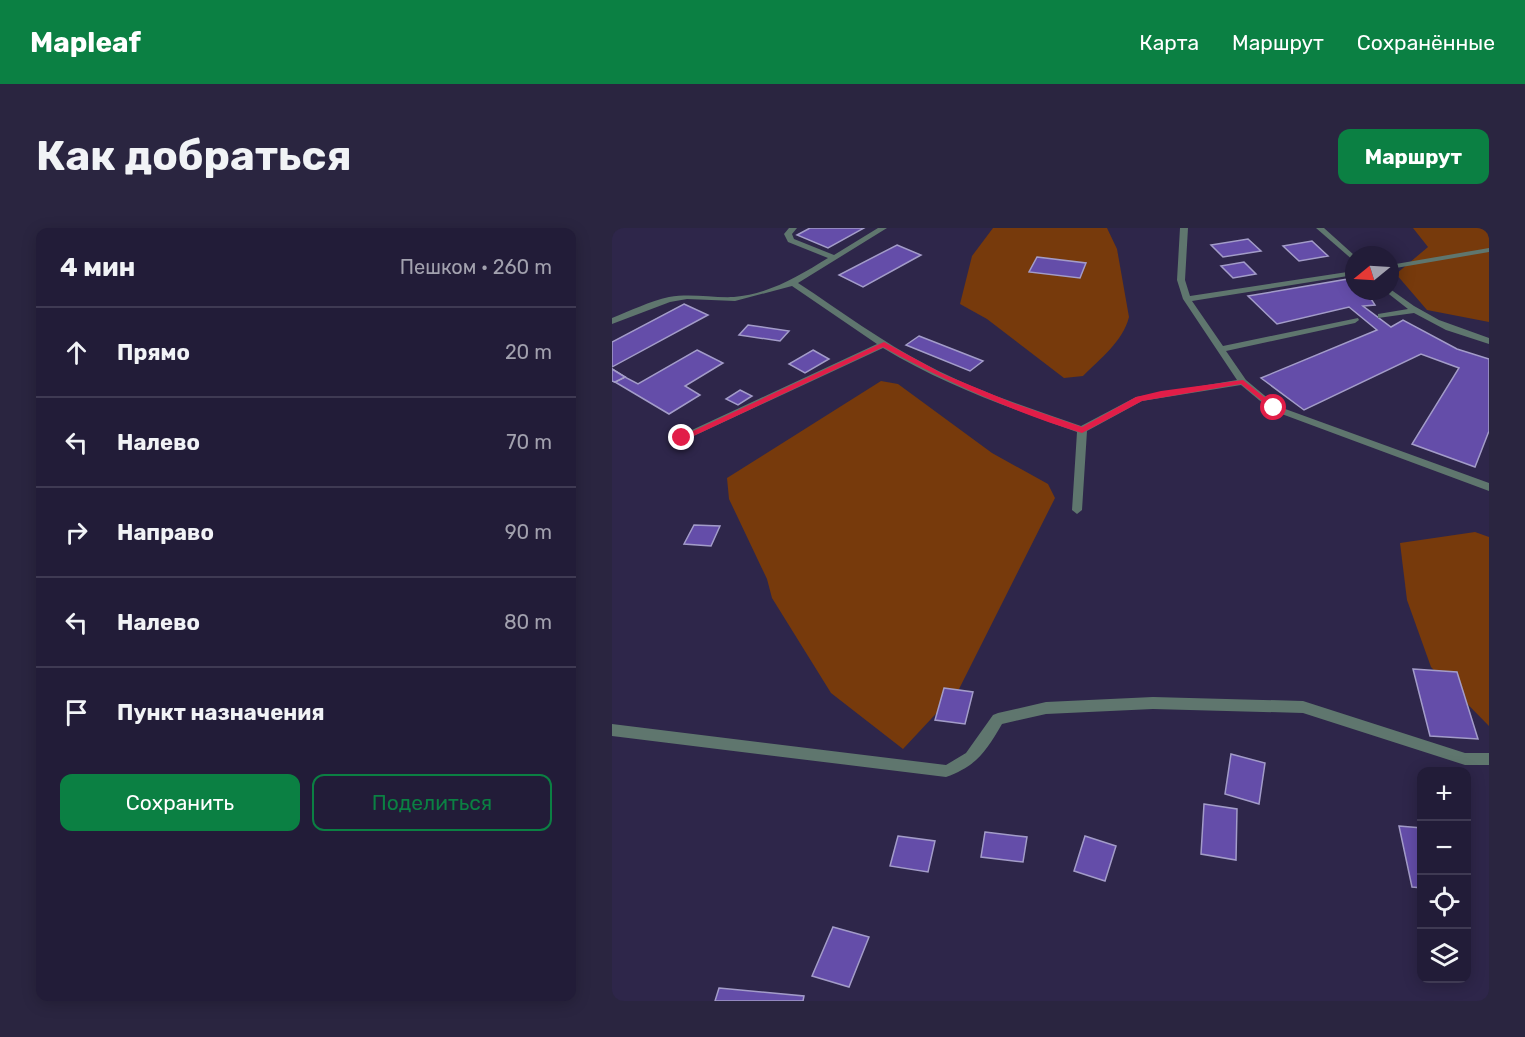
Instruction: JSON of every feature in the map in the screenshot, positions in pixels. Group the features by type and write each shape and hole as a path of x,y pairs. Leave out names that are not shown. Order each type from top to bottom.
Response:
{"street":[{"path":"793,228 788,234 791,240 835,258"},
{"path":"612,321 668,300 687,297 735,299 770,291 793,283 883,228"},
{"path":"1184,228 1181,280 1187,299 1243,382 1274,408 1489,487"},
{"path":"1320,228 1345,251"},
{"path":"1399,265 1489,250"},
{"path":"1187,299 1345,274"},
{"path":"793,283 884,344 940,375 1010,405 1082,430 1139,399 1243,382"},
{"path":"1399,299 1428,319 1489,341"},
{"path":"1381,316 1412,310"},
{"path":"1222,349 1355,320"},
{"path":"682,438 884,344"},
{"path":"1077,510 1082,430"},
{"path":"612,730 946,771 960,767 971,759 998,719 1046,708 1154,703 1303,707 1466,759 1489,759"}],"shaded area":[{"path":"993,228 1107,228 1117,249 1129,317 1116,342 1083,376 1064,378 987,319 960,304 972,256"},
{"path":"1413,228 1489,228 1489,322 1427,310 1399,277 1399,271 1428,247"},
{"path":"881,381 898,384 992,453 1048,484 1055,498 959,689 903,749 831,693 772,598 767,579 729,499 727,478"},
{"path":"1475,532 1489,537 1489,726 1431,667 1407,600 1400,543"}],"building":[{"path":"810,228 864,228 828,248 797,235"},
{"path":"1248,239 1261,251 1223,257 1211,245"},
{"path":"1312,241 1328,256 1299,261 1283,246"},
{"path":"897,245 921,255 863,287 839,275"},
{"path":"1037,257 1086,263 1080,278 1029,272"},
{"path":"1244,262 1256,274 1233,278 1221,266"},
{"path":"1345,280 1345,300 1372,300 1375,305 1363,306 1391,327 1403,320 1457,349 1489,359 1489,431 1475,467 1412,444 1459,368 1421,354 1304,410 1261,378 1377,330 1349,307 1277,324 1248,296"},
{"path":"684,304 708,315 612,367 612,342"},
{"path":"748,325 789,331 780,341 739,335"},
{"path":"919,336 983,361 970,371 906,345"},
{"path":"697,350 723,363 685,386 700,395 669,414 615,382 625,377 638,384"},
{"path":"813,350 829,359 805,373 789,364"},
{"path":"612,369 625,377 615,382 612,381"},
{"path":"612,369 625,377 615,382 612,381"},
{"path":"740,390 752,396 738,405 726,399"},
{"path":"694,525 720,526 711,546 684,544"},
{"path":"1413,669 1457,672 1478,739 1430,736"},
{"path":"944,688 973,692 965,724 935,720"},
{"path":"1231,754 1265,763 1259,804 1225,794"},
{"path":"1204,804 1237,809 1236,860 1201,854"},
{"path":"1399,826 1417,828 1417,888 1412,887"},
{"path":"985,832 1027,837 1023,862 981,857"},
{"path":"898,836 935,841 928,872 890,866"},
{"path":"1085,836 1116,846 1105,881 1074,871"},
{"path":"833,927 869,937 849,987 812,976"},
{"path":"719,988 804,996 803,1001 715,1001"}],"route":[{"path":"682,438 884,344 940,375 1010,405 1082,430 1139,399 1243,382 1274,408"}]}
